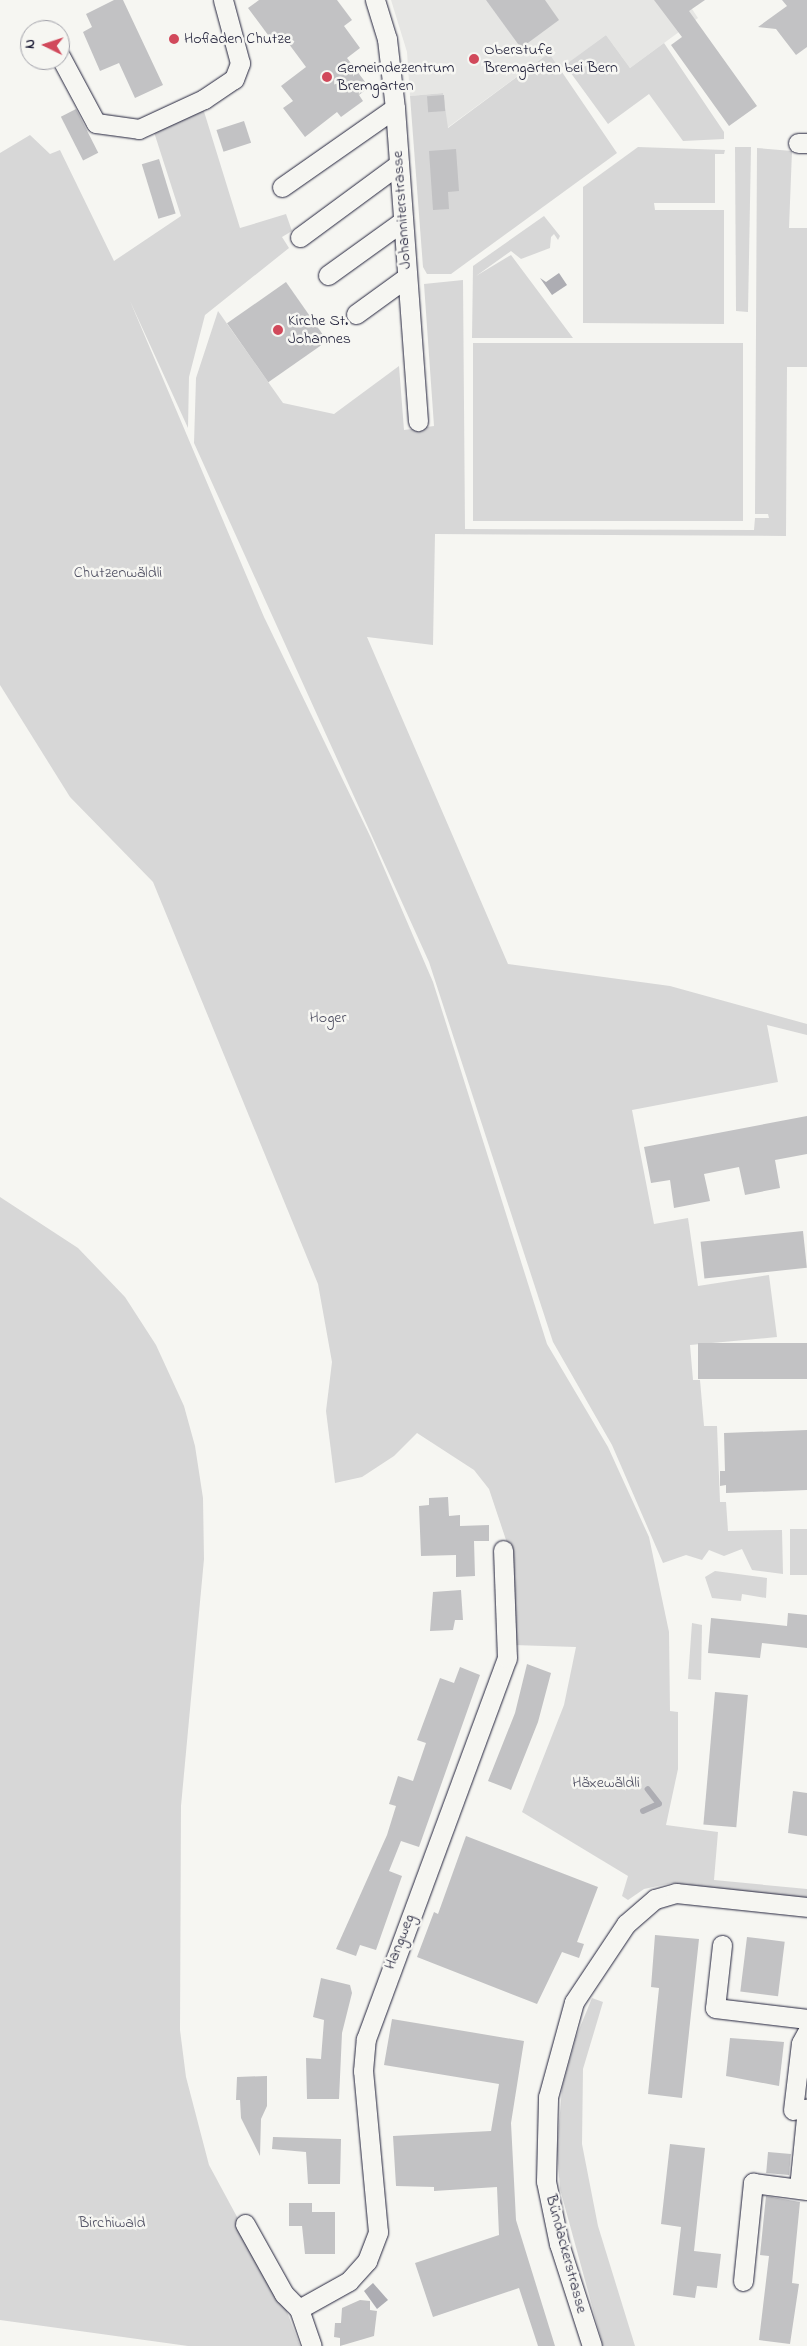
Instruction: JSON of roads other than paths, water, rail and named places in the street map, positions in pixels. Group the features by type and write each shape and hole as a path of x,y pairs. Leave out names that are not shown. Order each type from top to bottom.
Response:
{"street":[{"path":"68,70 96,123 139,129 204,99 234,79 240,63 223,0"},
{"name":"Johanniterstrasse","path":"375,0 387,39 395,108 418,421"},
{"path":"282,187 395,108"},
{"path":"300,236 399,164"},
{"path":"328,275 403,221"},
{"path":"356,314 407,277"},
{"name":"Hangweg","path":"299,2309 349,2281 374,2243 379,2211 363,2071 369,2025 507,1658 504,1550"},
{"name":"Bündackerstrasse","path":"592,2346 559,2244 546,2181 548,2097 574,2002 626,1924 655,1899 676,1893 807,1907"},
{"path":"722,1946 715,2008 807,2020"},
{"path":"744,2281 753,2183 803,2189 800,2109 801,2043 807,2032"},
{"path":"245,2224 284,2294 299,2309 312,2346"}],"waterway":[{"path":"643,1811 659,1804 648,1790"}],"place":[{"name":"Hofladen Chutze","path":"174,39"},
{"name":"Oberstufe Bremgarten bei Bern","path":"474,59"},
{"name":"Gemeindezentrum Bremgarten","path":"327,77"},
{"name":"Kirche St. Johannes","path":"278,330"}],"park label":[{"name":"Chutzenwäldli","path":"118,573"},
{"name":"Hoger","path":"328,1018"},
{"name":"Häxewäldli","path":"606,1783"},
{"name":"Birchiwald","path":"112,2223"}]}
